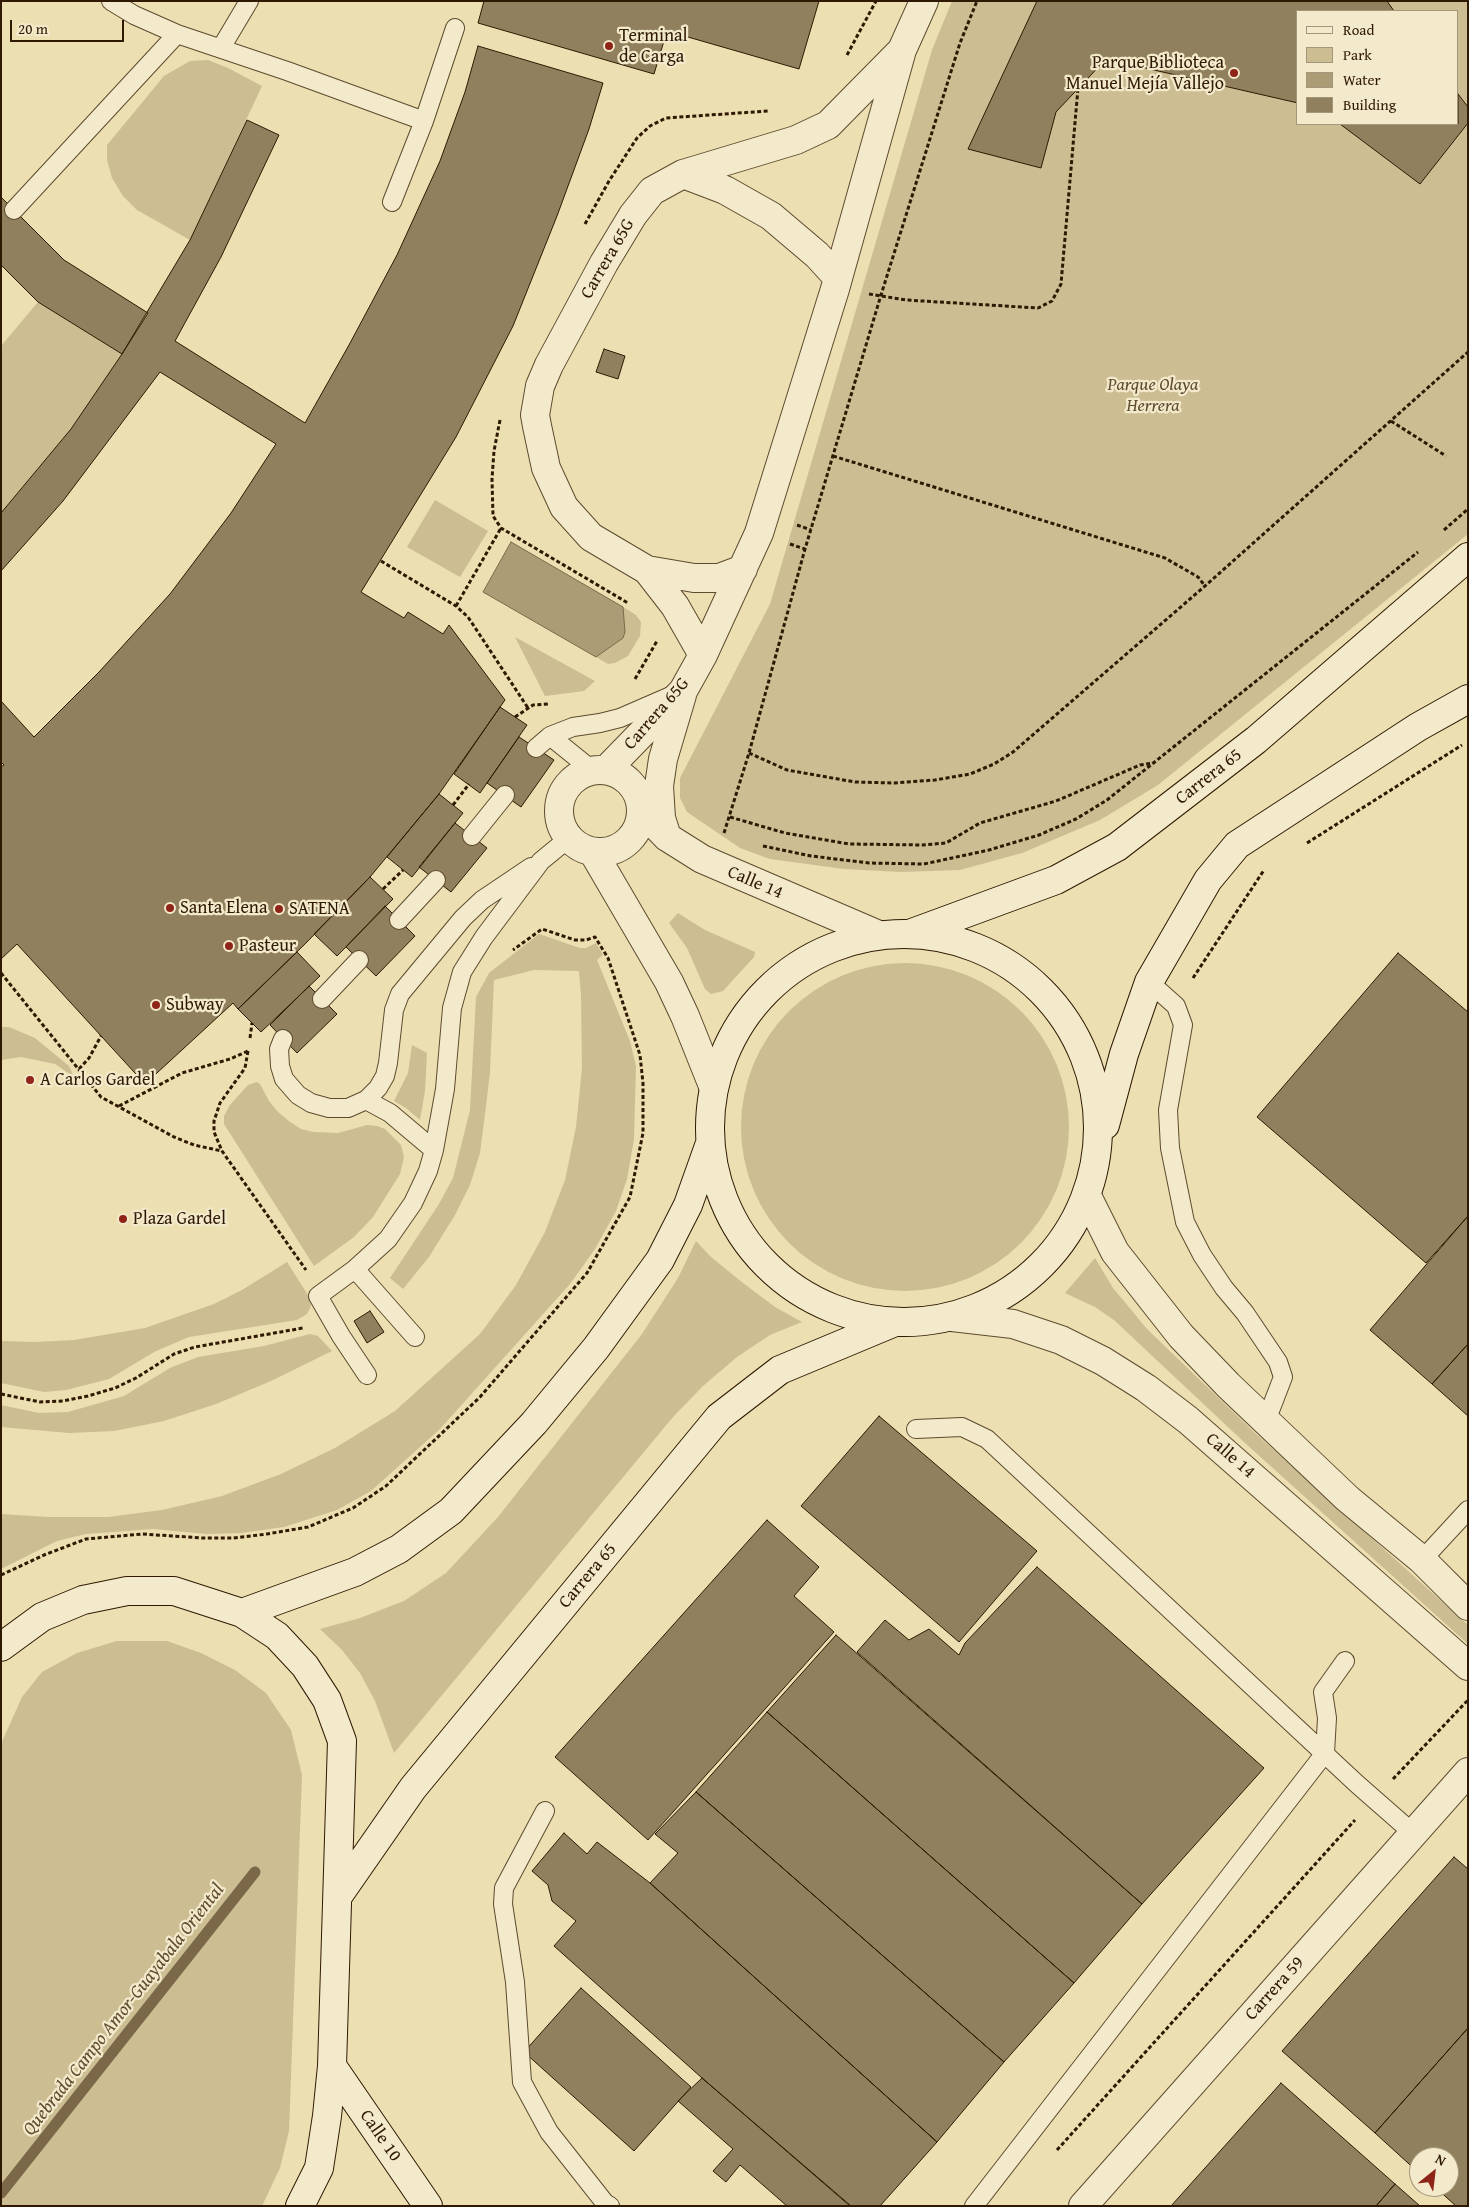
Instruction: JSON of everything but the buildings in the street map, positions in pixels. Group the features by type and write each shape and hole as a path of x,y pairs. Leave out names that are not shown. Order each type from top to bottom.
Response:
{"main road":[{"name":"Carrera 65G","path":"599,770 683,691 703,655 743,569 766,514 836,283 902,50 924,1"},
{"name":"Carrera 65G","path":"743,569 719,578 694,578 647,570 591,538 564,507 546,468 535,415 540,386 549,365 614,247 633,215 652,192 683,174 796,140 828,125 902,50"},
{"path":"683,174 725,190 771,216 818,254 836,283"},
{"name":"Carrera 65","path":"910,934 1056,880 1117,847 1256,740 1468,557"},
{"name":"Carrera 65G","path":"647,570 675,606 703,655"},
{"path":"667,837 661,818 660,786 663,759 683,691"},
{"path":"1098,1148 1096,1095 1080,1045 1051,1000 1010,965 963,942 910,934 879,935 832,946 790,969 755,1002 729,1041 713,1086 708,1124 709,1144 719,1190 739,1232 769,1268 806,1296 849,1314 895,1322 952,1317 986,1304 1018,1287 1045,1263 1068,1234 1087,1196 1124,1054 1149,982 1208,880 1237,845 1418,727 1468,699"},
{"path":"599,770 621,775 632,784 640,797 642,812 639,826 632,839 620,847 607,852 593,852 580,847 569,838 562,827 558,814 560,800 566,786 578,776 599,770"},
{"name":"Calle 14","path":"642,812 667,837 720,868 879,935"},
{"path":"593,852 669,982 686,1016 713,1086"},
{"path":"242,1613 355,1572 399,1549 450,1511 534,1423 596,1348 660,1260 688,1205 709,1144"},
{"path":"1087,1196 1115,1252 1181,1336 1348,1499 1422,1560 1468,1606"},
{"name":"Calle 14","path":"952,1317 1013,1324 1061,1340 1103,1361 1146,1388 1188,1420 1468,1666"},
{"name":"Carrera 65","path":"338,1896 413,1788 719,1417 780,1370 895,1322"},
{"path":"1,1647 42,1617 83,1600 127,1591 174,1591 242,1613 277,1636 305,1666 327,1700 342,1742 332,2066 319,2168 300,2206"},
{"name":"Carrera 59","path":"1083,2206 1468,1772"},
{"name":"Calle 10","path":"332,2066 428,2206"}],"lane":[{"path":"111,1 134,15 178,34 424,121"},
{"path":"221,48 250,1"},
{"path":"392,202 424,121 455,28"},
{"path":"14,210 178,34"},
{"path":"536,748 550,736 573,727 620,718 683,691"},
{"path":"550,736 599,770"},
{"path":"472,836 505,796"},
{"path":"284,1039 279,1049 280,1066 284,1079 298,1095 311,1103 329,1108 348,1108 366,1100 378,1088 385,1076 394,1010 400,994 463,918 482,900 541,861 569,838"},
{"path":"367,1375 341,1336 320,1294 355,1269 388,1239 413,1203 428,1170 434,1150 445,1089 452,1008 462,972 484,937 541,861"},
{"path":"399,920 436,880"},
{"path":"322,999 359,960"},
{"path":"1149,982 1176,1006 1183,1025 1168,1110 1170,1148 1176,1186 1185,1222 1202,1256 1278,1362 1283,1377 1266,1421"},
{"path":"366,1100 390,1113 434,1150"},
{"path":"355,1269 415,1337"},
{"path":"916,1429 962,1427 987,1439 1325,1754 1414,1834"},
{"path":"1422,1560 1468,1510"},
{"path":"974,2206 1325,1754 1326,1718 1324,1692 1345,1661"},
{"path":"545,1811 504,1888 503,1904 515,1982 522,2082 549,2132 605,2203 610,2206"}],"path":[{"path":"843,63 876,1"},
{"path":"731,835 723,833 730,818 749,753 833,456 960,43 976,1"},
{"path":"836,283 881,296 906,300 1038,308 1052,300 1061,284 1078,88"},
{"path":"650,126 666,118 772,111"},
{"path":"749,753 787,770 855,782 894,783 935,780 970,774 994,764 1013,752 1205,586 1468,352"},
{"path":"1392,420 1446,456"},
{"path":"833,456 1165,558 1182,566 1198,577 1205,586"},
{"path":"1440,533 1468,509"},
{"path":"456,606 501,528 634,607"},
{"path":"756,844 812,856 869,863 924,864 989,850 1039,835 1076,819 1107,800 1419,551"},
{"path":"381,561 456,606 468,617 528,708"},
{"path":"634,682 658,639"},
{"path":"515,717 533,705 550,704"},
{"path":"1305,844 1462,745"},
{"path":"730,818 785,833 849,844 914,846 946,843 980,823 1056,801 1140,764 1153,763"},
{"path":"453,805 469,784"},
{"path":"1176,1006 1264,870 1272,865"},
{"path":"383,889 403,870"},
{"path":"1,973 101,1097 174,1137 194,1145 222,1151"},
{"path":"250,1041 252,1023"},
{"path":"80,1069 89,1058 101,1036"},
{"path":"119,1106 182,1073 230,1059 248,1050 245,1068 216,1112 214,1132 222,1151 320,1294"},
{"path":"1,1394 40,1402 63,1401 88,1396 122,1384 174,1354 195,1347 333,1321"},
{"path":"1054,2154 1375,1798 1468,1700"}],"green space":[{"name":"Parque Olaya Herrera","path":"952,1 1468,1 1468,534 1158,785 1100,820 1022,853 960,870 901,872 844,869 770,859 740,848 687,812 680,798 680,778 770,604 932,50"},
{"path":"208,60 262,86 190,240 137,210 123,196 112,178 107,160 107,145 164,76 190,61"},
{"path":"38,302 122,354 71,429 1,513 1,346"},
{"path":"435,500 488,531 460,577 407,547"},
{"path":"623,607 636,615 641,622 640,636 628,656 615,663 608,664 596,657 623,638 625,632"},
{"path":"515,637 595,681 584,691 545,696"},
{"path":"678,913 705,930 755,952 754,957 723,991 711,994 705,989 687,948 669,923"},
{"path":"539,934 580,948 586,948 596,943 603,955 597,960 630,1041 636,1066 634,1139 627,1179 616,1211 595,1249 570,1284 440,1429 371,1491 337,1510 284,1527 241,1533 207,1534 153,1529 86,1534 57,1541 1,1569 1,1514 48,1517 108,1517 162,1510 222,1496 281,1474 335,1448 395,1411 480,1334 516,1285 545,1232 565,1180 576,1127 582,1068 579,971 534,970 494,980 490,1072 480,1153 470,1185 455,1215 429,1257 403,1289 390,1278 439,1204 453,1178 470,1110 476,997 489,973"},
{"path":"905,963 937,966 968,976 996,991 1021,1011 1041,1036 1056,1064 1066,1095 1069,1127 1066,1159 1056,1190 1041,1218 1021,1243 996,1263 968,1278 937,1288 905,1291 873,1288 842,1278 814,1263 789,1243 769,1218 754,1190 744,1159 741,1127 744,1095 754,1064 769,1036 789,1011 814,991 842,976 873,966"},
{"path":"1,1027 9,1027 35,1038 69,1066 74,1077 55,1064 21,1057 1,1060"},
{"path":"412,1045 427,1053 425,1091 420,1120 394,1101 408,1073"},
{"path":"257,1082 278,1112 301,1129 313,1132 338,1133 367,1125 377,1126 385,1129 401,1145 404,1157 400,1174 373,1217 354,1237 314,1266 224,1124 224,1116 230,1105 248,1085"},
{"path":"696,1241 711,1257 743,1283 775,1307 802,1322 770,1335 737,1357 703,1386 673,1417 394,1753 375,1701 360,1673 342,1650 320,1629 360,1618 404,1601 446,1573 498,1517 642,1334 678,1278"},
{"path":"1095,1258 1113,1288 1147,1329 1255,1433 1468,1625 1468,1644 1245,1443 1114,1320 1095,1307 1065,1293"},
{"path":"287,1262 308,1295 311,1306 307,1314 297,1320 189,1337 156,1351 109,1379 66,1390 44,1392 1,1383 1,1341 74,1340 145,1328 214,1304 242,1290"},
{"path":"310,1334 318,1336 332,1351 271,1381 216,1404 164,1421 114,1431 69,1433 1,1427 1,1405 39,1413 68,1412 124,1396 170,1368 198,1357 264,1346"},
{"path":"117,1641 167,1641 201,1653 235,1670 266,1693 291,1730 302,1775 289,2131 280,2168 262,2206 1,2206 1,1744 22,1697 42,1672 77,1653"}],"water":[{"path":"511,542 623,607 625,632 623,638 596,657 483,592"}],"waterway":[{"name":"Quebrada Campo Amor-Guayabala Oriental","path":"1,2193 255,1872"}],"place":[{"name":"Terminal de Carga","path":"609,46"},
{"name":"Parque Biblioteca Manuel Mejía Vallejo","path":"1234,73"},
{"name":"Santa Elena","path":"170,908"},
{"name":"SATENA","path":"279,909"},
{"name":"Pasteur","path":"229,946"},
{"name":"Subway","path":"156,1005"},
{"name":"A Carlos Gardel","path":"30,1080"},
{"name":"Plaza Gardel","path":"123,1219"}]}
